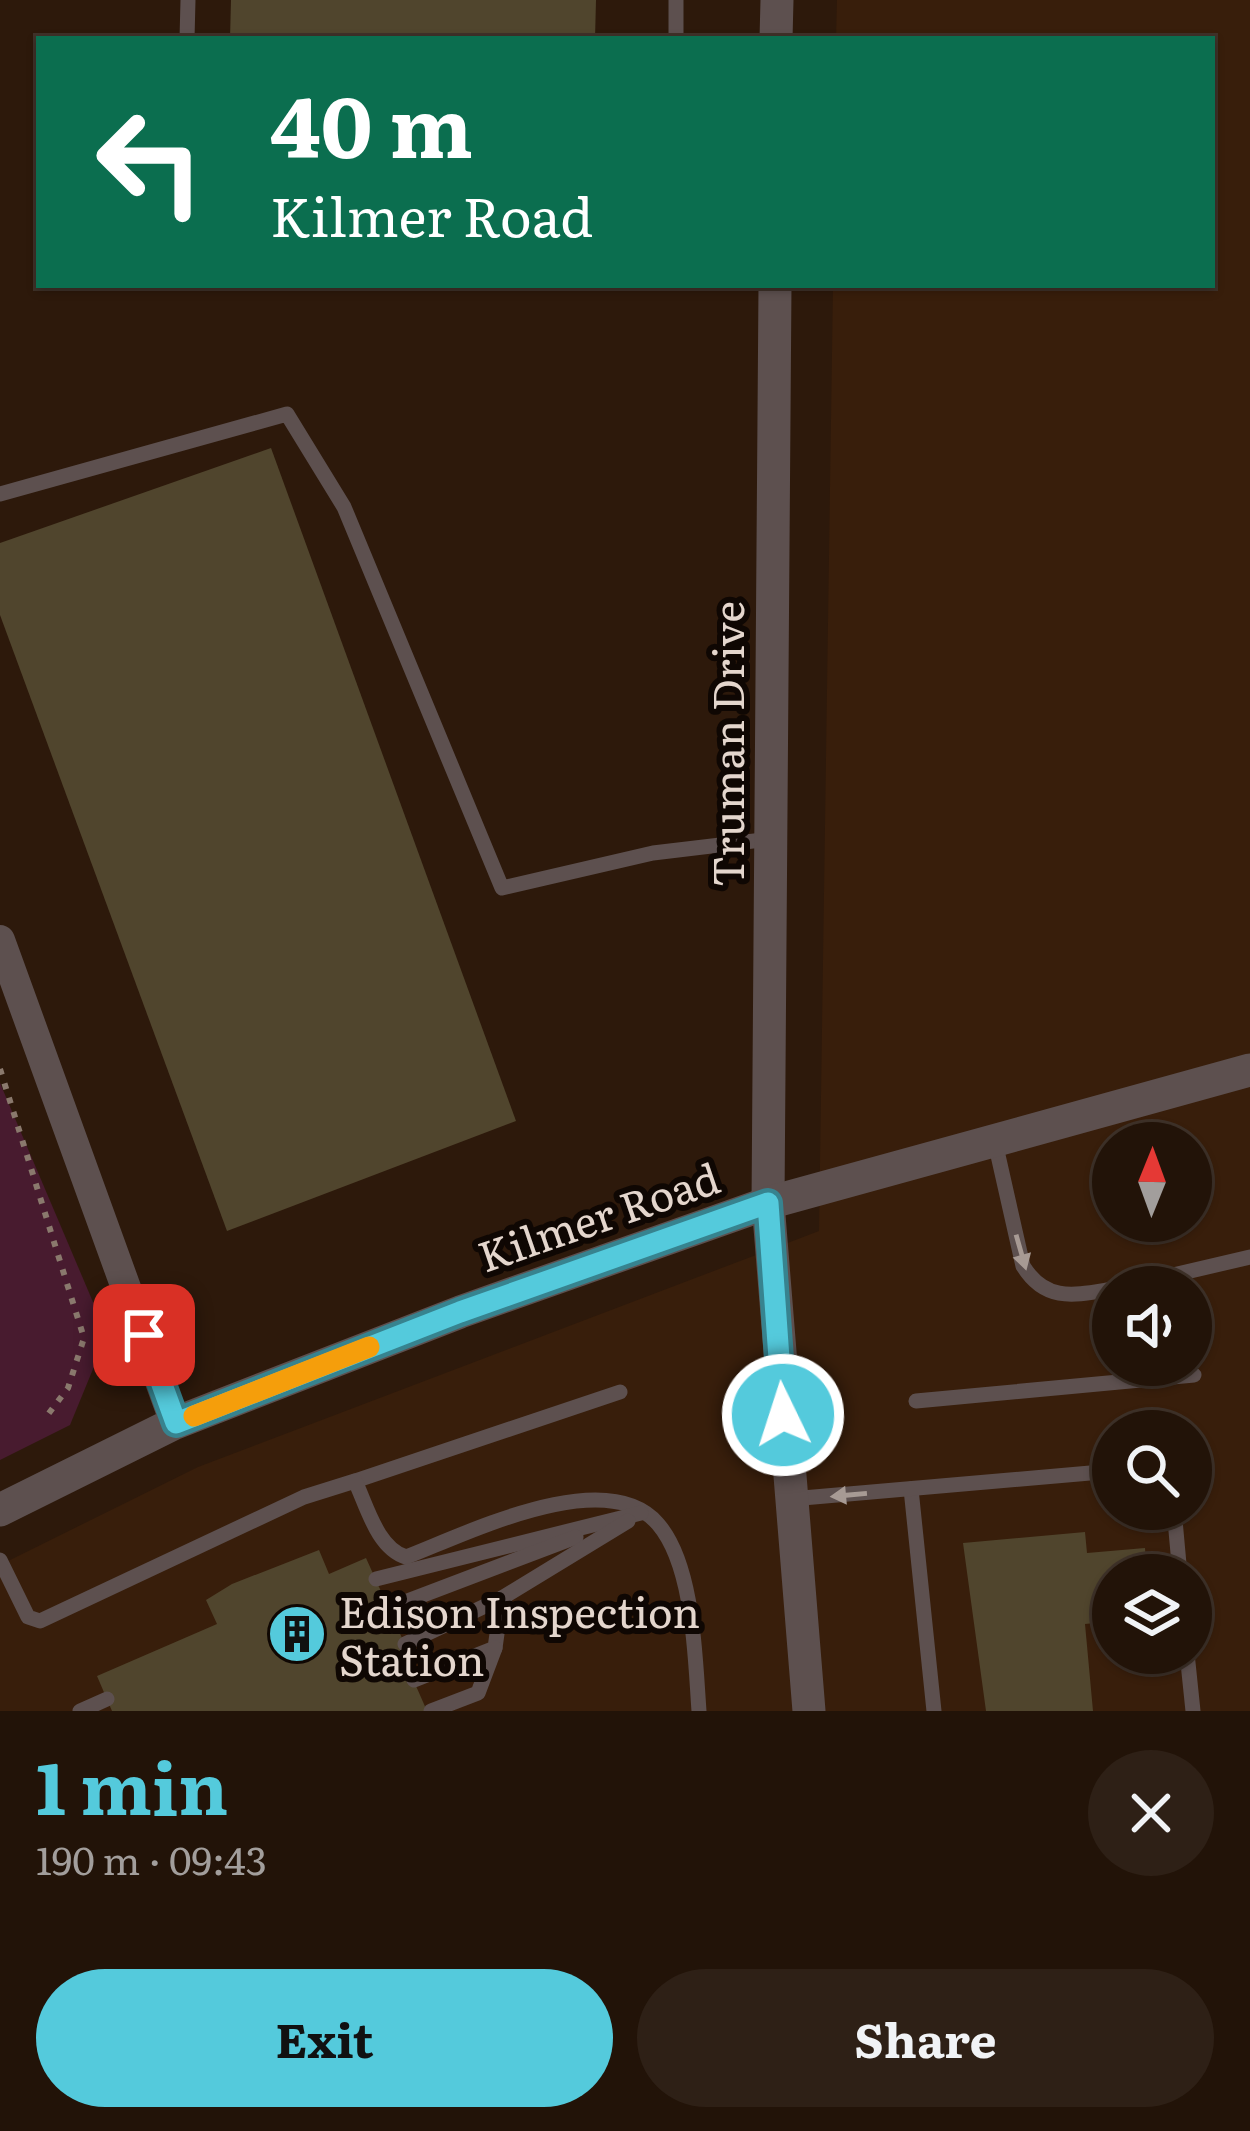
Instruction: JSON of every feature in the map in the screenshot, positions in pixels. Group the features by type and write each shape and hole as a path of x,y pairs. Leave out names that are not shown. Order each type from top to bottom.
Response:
{"street":[{"path":"776,0 776,36"},
{"name":"Truman Drive","path":"775,288 768,1203 788,1500 809,1711"},
{"path":"0,940 176,1423"},
{"name":"Kilmer Road","path":"0,1510 176,1423 460,1312 768,1203 1250,1070"}],"lane":[{"path":"187,36 188,0"},
{"path":"676,0 676,36"},
{"path":"0,494 287,414 344,508 502,887 653,853 770,839"},
{"path":"994,1139 1023,1266 1046,1292 1064,1297 1092,1292"},
{"path":"1212,1266 1250,1257"},
{"path":"916,1401 1092,1377"},
{"path":"0,1560 28,1617 40,1621 304,1497 620,1392"},
{"path":"788,1500 1092,1473"},
{"path":"355,1481 382,1538 394,1553 406,1557 542,1506 589,1499 641,1513 658,1523 691,1611 699,1711"},
{"path":"910,1490 934,1711"},
{"path":"376,1579 641,1513"},
{"path":"404,1644 502,1598 641,1513"},
{"path":"389,1608 641,1513"},
{"path":"470,1711 495,1648 502,1598"},
{"path":"414,1680 495,1648"},
{"path":"1189,1674 1192,1711"},
{"path":"431,1711 478,1693"},
{"path":"80,1711 106,1699"}],"path":[{"path":"0,1069 84,1338 68,1388 46,1417"}],"shaded area":[{"path":"837,0 1250,0 1250,1711 0,1711 0,1565 198,1467 819,1231 833,288 1215,288 1215,36 836,36"},
{"path":"0,1083 107,1335 70,1425 0,1460"}],"building":[{"path":"231,0 596,0 595,36 230,36"},
{"path":"271,448 516,1121 227,1231 0,615 0,543"},
{"path":"1085,1532 1087,1553 1145,1548 1145,1554 1092,1554 1092,1623 1085,1624 1093,1711 986,1711 963,1543"},
{"name":"Edison Inspection Station","path":"319,1550 329,1574 366,1558 415,1667 409,1670 427,1711 112,1711 97,1676 217,1624 206,1600 232,1584"}],"slow traffic":[{"path":"194,1416 369,1347"}],"place":[{"name":"Edison Inspection Station","path":"297,1634"}],"route":[{"path":"144,1335 176,1423 460,1312 768,1203 783,1415"}]}
